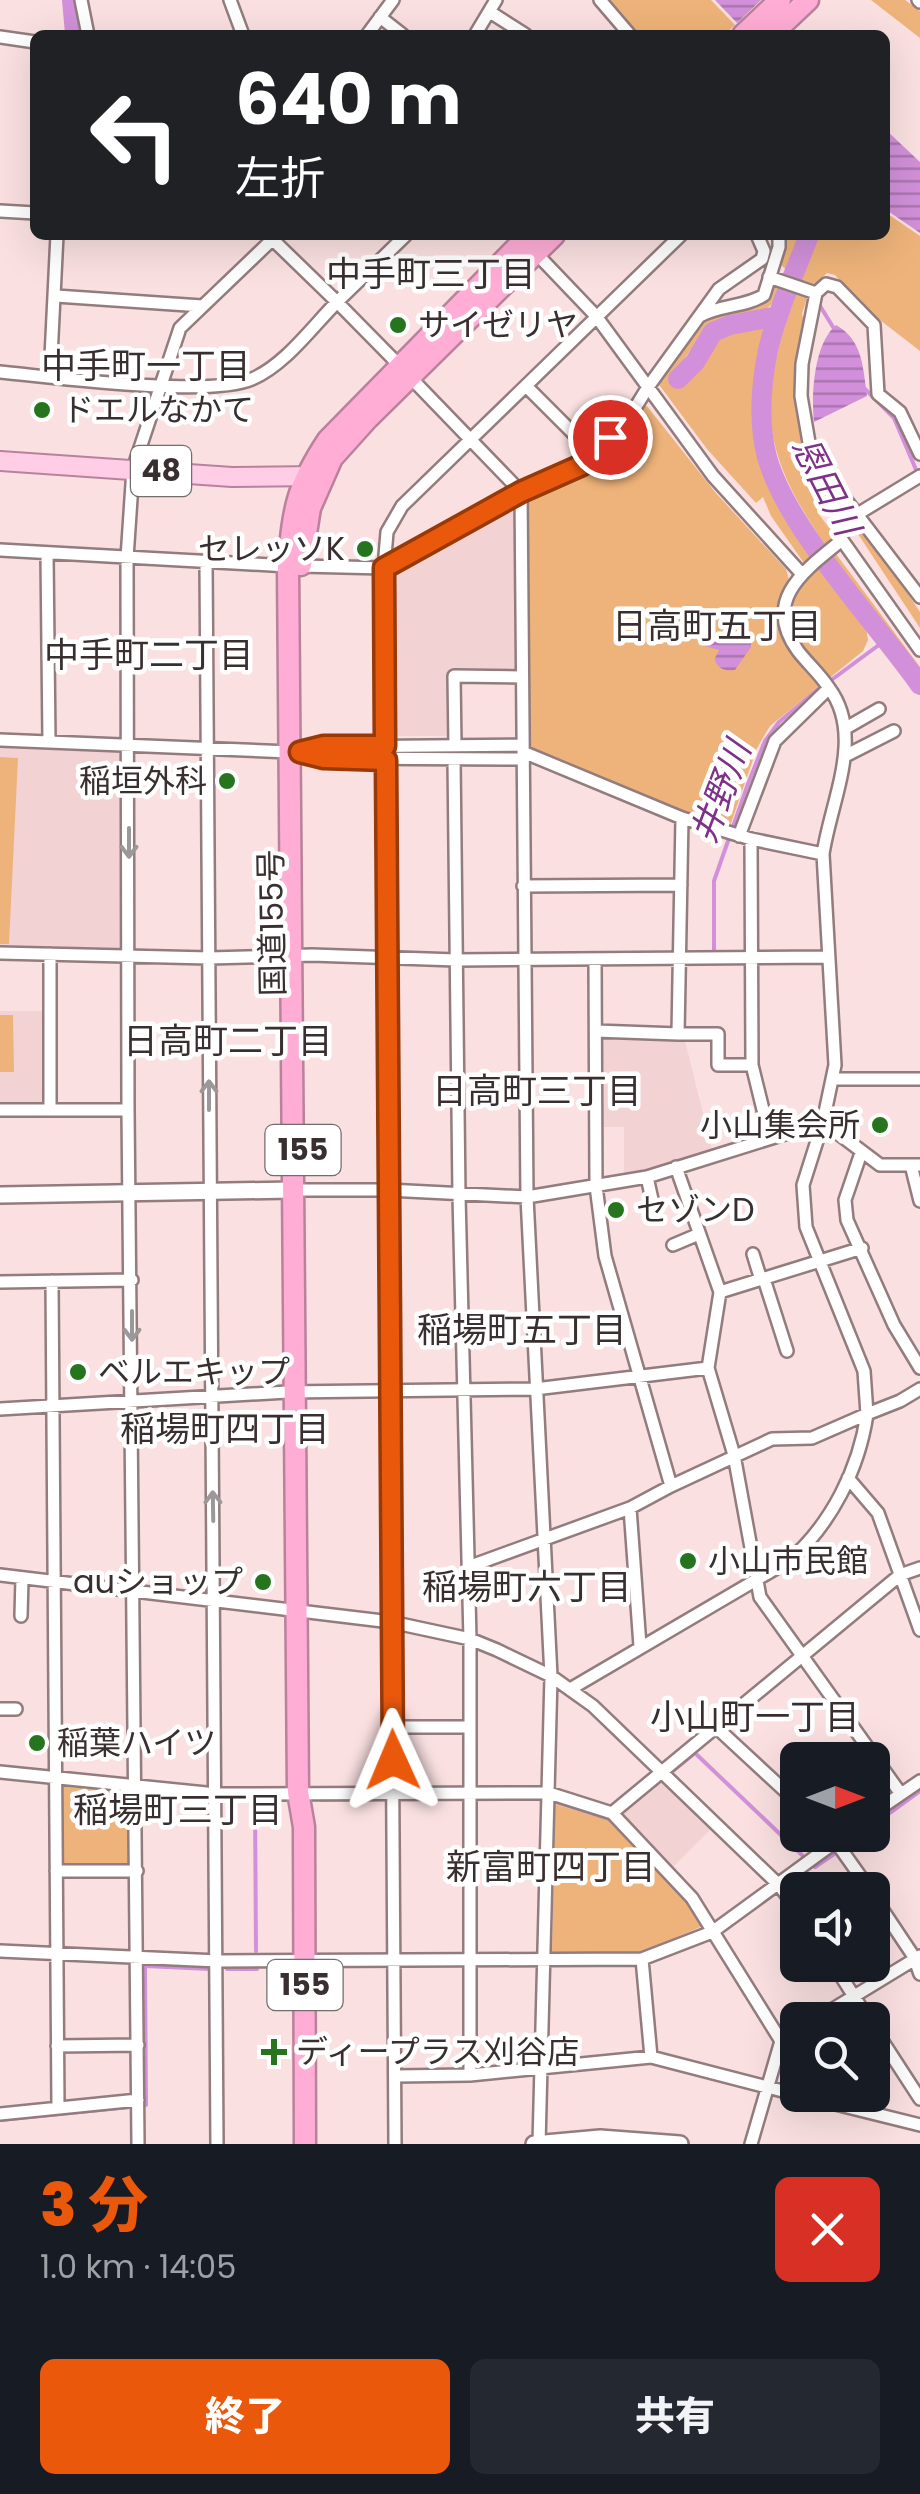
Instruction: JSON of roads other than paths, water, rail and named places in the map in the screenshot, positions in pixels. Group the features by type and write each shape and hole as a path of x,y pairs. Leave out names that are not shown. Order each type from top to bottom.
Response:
{"highway":[{"path":"748,30 780,0"},
{"path":"775,30 808,0"},
{"name":"国道155号","path":"305,2144 294,507 314,476 328,440 405,371 527,241"}],"main road":[{"name":"48","path":"0,461 232,477 314,476"}],"street":[{"path":"81,0 87,30"},
{"path":"230,0 241,30"},
{"path":"371,30 393,0"},
{"path":"600,0 621,30"},
{"path":"477,30 492,6 520,30"},
{"path":"380,18 396,30"},
{"path":"0,37 30,41"},
{"path":"0,211 30,213"},
{"path":"50,376 57,240"},
{"path":"138,2144 128,1110 127,558 133,469 180,328 268,240"},
{"path":"276,240 521,492 527,1197 552,1676 540,2068 545,2144 680,2144"},
{"path":"0,372 162,384 232,385 253,379 270,368 401,240"},
{"path":"395,2144 384,568 387,532 402,506 676,240"},
{"path":"0,550 384,568 521,492 582,465 627,422 719,289 762,259 764,251 759,240"},
{"path":"698,317 764,295 779,240"},
{"path":"527,241 596,316 713,476 804,570"},
{"path":"769,277 816,293"},
{"path":"920,454 900,412 878,394 874,325 837,287 826,284 816,293 802,364 801,396 811,454 920,597"},
{"path":"56,296 202,306"},
{"path":"526,386 594,453"},
{"path":"856,515 917,477"},
{"path":"572,1688 790,1560 812,1540 848,1478 864,1431 864,1371 819,1264 802,1204 803,1185 834,1080 823,854 845,756 846,728 842,705 790,639 784,600 804,570 842,540 920,650"},
{"path":"47,554 49,742"},
{"path":"206,562 218,2144"},
{"path":"470,2075 470,1640 458,1196 454,676 522,677"},
{"path":"770,1138 752,1065 751,958 738,836 775,740 827,685"},
{"path":"846,728 879,710"},
{"path":"845,756 894,730"},
{"path":"0,740 295,752 324,746 385,753 523,752 682,818 738,836 823,854"},
{"path":"678,1034 682,818"},
{"path":"523,886 681,886"},
{"path":"0,953 129,958 387,955 456,960 828,957"},
{"path":"50,954 50,1110"},
{"path":"595,959 596,1186 605,1256 671,1486"},
{"path":"596,1031 718,1034 718,1065 752,1065"},
{"path":"834,1080 920,1079"},
{"path":"0,1110 128,1110"},
{"path":"0,1195 388,1190 527,1197 647,1177 824,1122"},
{"path":"824,1122 880,1165 916,1165 920,1202"},
{"path":"860,1153 845,1200 847,1220 894,1325 920,1368"},
{"path":"676,1167 720,1292 708,1368 734,1455 755,1580 767,1612 901,1794"},
{"path":"647,1177 655,1213"},
{"path":"674,1246 699,1234"},
{"path":"720,1292 862,1248"},
{"path":"753,1254 787,1351"},
{"path":"0,1282 132,1280"},
{"path":"52,1281 58,2108"},
{"path":"0,1409 300,1392 536,1389 708,1368"},
{"path":"468,1567 630,1508 772,1439 812,1438 900,1402 920,1389"},
{"path":"848,1478 878,1513 920,1630"},
{"path":"630,1508 640,1646"},
{"path":"612,1813 900,1575 920,1568"},
{"path":"0,1575 391,1622 470,1640 572,1688 780,1887"},
{"path":"22,1578 22,1616"},
{"path":"0,1709 16,1709"},
{"path":"392,1727 470,1728"},
{"path":"717,1728 780,1787"},
{"path":"0,1772 216,1794 549,1793 612,1813 692,1898 780,2041 751,2144"},
{"path":"890,1802 920,1781"},
{"path":"0,1952 218,1961 642,1958 712,1932 819,1852"},
{"path":"56,1871 137,1872"},
{"path":"890,1919 917,1957 920,1974"},
{"path":"844,2002 917,1957"},
{"path":"642,1958 651,2057"},
{"path":"845,1982 858,2002"},
{"path":"57,2046 138,2045"},
{"path":"890,2052 920,2099"},
{"path":"396,2076 470,2075 651,2057 780,2090"},
{"path":"0,2114 138,2100"},
{"path":"867,2112 920,2125"}],"waterway":[{"path":"72,0 75,30"},
{"name":"恩田川","path":"807,240 768,350 762,403 767,457 777,485 812,544 920,685"},
{"path":"817,301 833,327"},
{"path":"678,379 695,362 713,332 778,316"},
{"path":"865,389 894,418 917,472"},
{"name":"井野川","path":"830,681 887,639"},
{"name":"井野川","path":"714,953 714,881 765,741 779,722 822,686"},
{"path":"673,1771 695,1753 802,1855"},
{"path":"623,1811 659,1782"},
{"path":"890,1813 920,1791"},
{"path":"321,1800 387,1799"},
{"path":"404,1799 434,1799"},
{"path":"256,1951 255,1800 287,1800"},
{"path":"557,1802 610,1819"},
{"path":"815,1867 834,1854"},
{"path":"146,2105 145,1966 210,1969"},
{"path":"227,1969 257,1969"},
{"path":"0,2120 129,2107"}],"place":[{"name":"サイゼリヤ","path":"398,325"},
{"name":"ドエルなかて","path":"42,410"},
{"name":"セレッソK","path":"365,549"},
{"name":"稲垣外科","path":"227,781"},
{"name":"小山集会所","path":"880,1125"},
{"name":"セゾンD","path":"616,1210"},
{"name":"ベルエキップ","path":"78,1372"},
{"name":"小山市民館","path":"688,1561"},
{"name":"auショップ","path":"263,1582"},
{"name":"稲葉ハイツ","path":"37,1743"},
{"name":"ディープラス刈谷店","path":"274,2052"}],"district":[{"name":"中手町三丁目","path":"431,274"},
{"name":"中手町一丁目","path":"146,366"},
{"name":"日高町五丁目","path":"717,626"},
{"name":"中手町二丁目","path":"149,655"},
{"name":"日高町二丁目","path":"228,1041"},
{"name":"日高町三丁目","path":"537,1091"},
{"name":"稲場町五丁目","path":"522,1330"},
{"name":"稲場町四丁目","path":"225,1429"},
{"name":"稲場町六丁目","path":"527,1587"},
{"name":"小山町一丁目","path":"755,1717"},
{"name":"稲場町三丁目","path":"178,1810"},
{"name":"新富町四丁目","path":"551,1867"}]}
